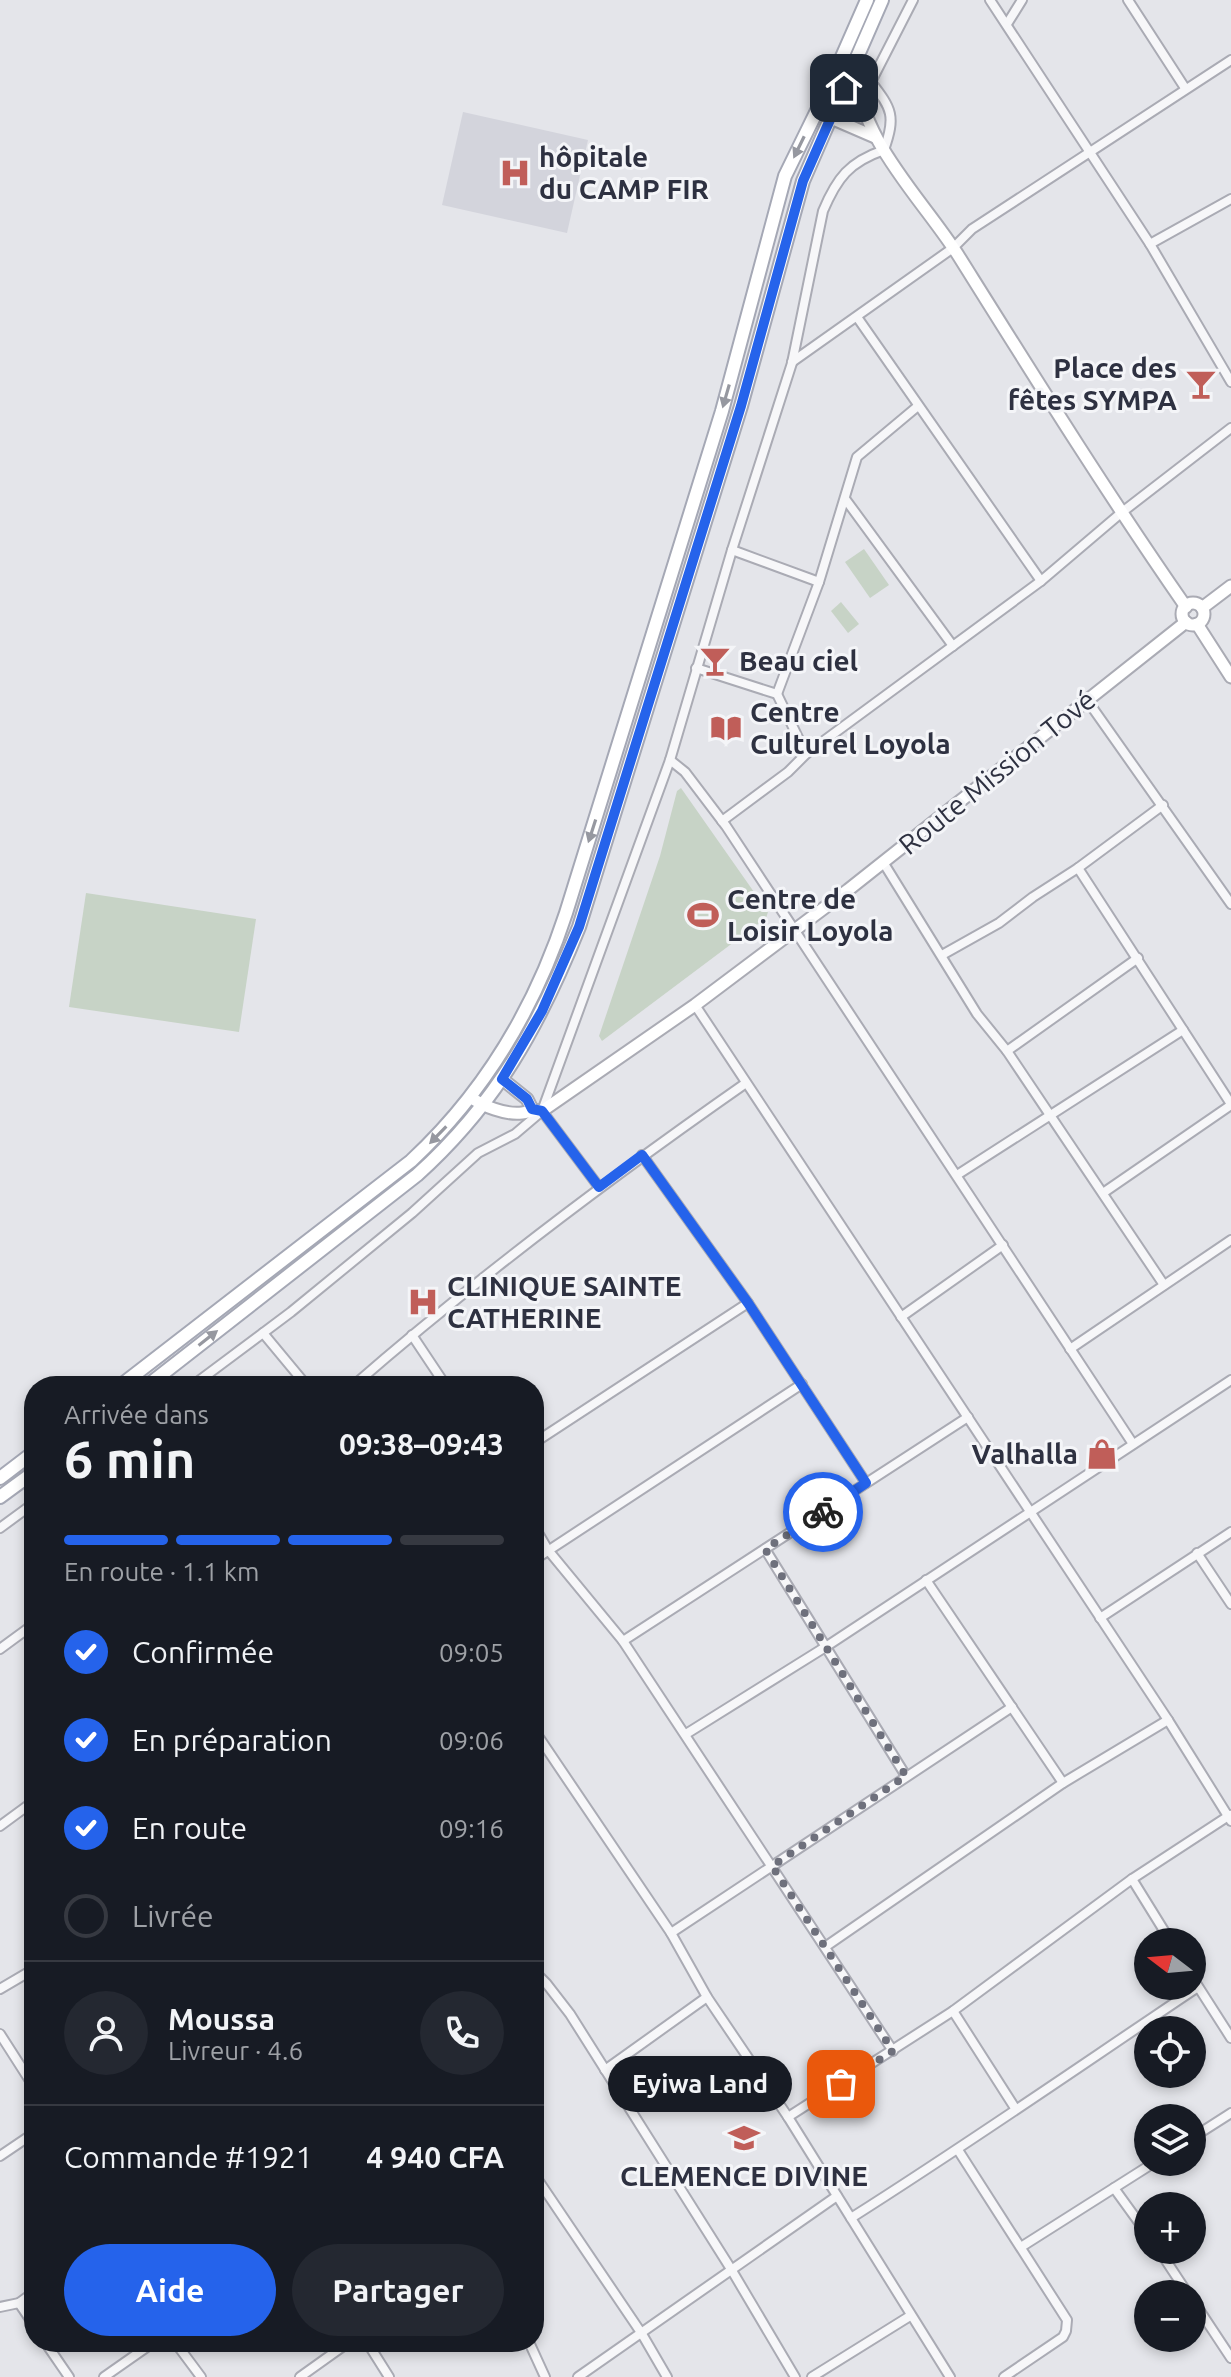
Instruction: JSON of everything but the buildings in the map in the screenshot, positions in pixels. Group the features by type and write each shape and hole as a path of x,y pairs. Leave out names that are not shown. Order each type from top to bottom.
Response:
{"main road":[{"path":"133,1376 411,1161 453,1119 501,1054 549,964 722,411 785,176 867,0"},
{"path":"160,1376 417,1175 443,1151 502,1079 542,1011 579,927 741,406 803,181 882,0"},
{"path":"831,82 844,88"},
{"path":"785,176 803,181"},
{"path":"155,1359 165,1372"},
{"path":"0,1478 24,1460"},
{"path":"0,1497 24,1479"}],"street":[{"path":"884,150 891,130 892,114 871,82 913,0"},
{"path":"990,0 1150,244 1231,382"},
{"path":"1007,24 1022,0"},
{"path":"1128,0 1185,88"},
{"path":"792,363 953,248 972,229 1231,60"},
{"path":"855,66 856,88 875,137 953,248 1121,513 1186,607"},
{"path":"831,118 875,137"},
{"path":"205,1376 412,1213 478,1153 515,1134 537,1110 670,760 732,550 792,363 823,211 843,173 864,156 884,150"},
{"path":"1150,244 1231,199"},
{"path":"857,317 1041,581"},
{"path":"806,754 777,694 819,582 857,457 918,406"},
{"path":"722,821 788,772 806,754 1041,581 1121,513 1231,428"},
{"path":"846,500 953,646"},
{"path":"732,550 819,582"},
{"path":"1202,608 1231,586"},
{"path":"1202,608 1194,603 1186,607 1183,614 1231,677"},
{"path":"1192,623 1203,619 1202,608"},
{"name":"Route Mission Tové","path":"537,1110 695,1005 883,862 1087,700 1192,623"},
{"path":"696,668 777,694"},
{"path":"1087,700 1231,904"},
{"path":"670,760 685,772 722,821 1133,1444"},
{"path":"942,955 999,923 1163,805"},
{"path":"883,862 977,1014 1052,1115 1164,1285"},
{"path":"1078,868 1231,1105 1103,1193"},
{"path":"1007,1051 1138,958"},
{"path":"695,1005 1230,1817 1132,1879 953,2011 788,2117"},
{"path":"957,1175 1183,1030"},
{"path":"502,1079 537,1110 599,1187"},
{"path":"365,1376 599,1187 746,1083"},
{"path":"470,1097 482,1106 522,1113 537,1110"},
{"path":"642,1155 748,1303 866,1483"},
{"path":"1070,1349 1231,1240"},
{"path":"901,1317 1003,1245"},
{"path":"544,1436 748,1303"},
{"path":"263,1333 299,1376"},
{"path":"412,1335 439,1376"},
{"path":"686,1734 827,1646 1231,1380"},
{"path":"544,1553 802,1384"},
{"path":"623,1641 968,1417"},
{"path":"0,1528 24,1510"},
{"path":"1100,1618 1231,1532"},
{"path":"544,1543 623,1641 893,2051"},
{"path":"765,1549 906,1776"},
{"path":"1197,1553 1231,1604"},
{"path":"926,1580 1063,1783"},
{"path":"0,1649 24,1631"},
{"path":"671,1933 1012,1707"},
{"path":"825,1947 1063,1783 1168,1720"},
{"path":"544,1745 671,1933 707,1997 788,2117 950,2377"},
{"path":"0,1826 24,1808"},
{"path":"1132,1879 1162,1928"},
{"path":"0,1989 24,1975"},
{"path":"544,1981 570,2014 731,2269 795,2377"},
{"path":"605,2070 707,1997"},
{"path":"1206,1999 1231,2038"},
{"path":"851,2218 958,2150 1015,2108 1178,2000"},
{"path":"953,2011 1015,2108"},
{"path":"0,2034 24,2071"},
{"path":"1206,2129 1231,2113"},
{"path":"0,2156 24,2140"},
{"path":"958,2150 1064,2312 1067,2326 1063,2337 1004,2377"},
{"path":"1021,2247 1134,2175"},
{"path":"1114,2188 1134,2216"},
{"path":"544,2193 642,2334 667,2377"},
{"path":"578,2377 837,2196"},
{"path":"0,2307 24,2299"},
{"path":"19,2303 24,2310"},
{"path":"812,2377 910,2316"},
{"path":"1206,2320 1231,2358"},
{"path":"52,2352 69,2377"},
{"path":"104,2377 140,2352"},
{"path":"182,2352 201,2377"},
{"path":"300,2377 335,2352"},
{"path":"372,2352 389,2377"},
{"path":"534,2352 545,2377"}],"shaded area":[{"name":"hôpitale du CAMP FIR","path":"463,112 588,140 567,233 442,205"}],"green space":[{"path":"864,549 889,585 870,598 845,562"},
{"path":"841,602 859,624 848,633 831,611"},
{"name":"Centre de Loisir Loyola","path":"681,788 768,912 766,918 602,1041 599,1036 660,856 677,791"},
{"path":"86,893 256,919 239,1032 69,1007"}],"way so far":[{"path":"823,1512 765,1549 906,1776 772,1866 893,2051 841,2084"}],"place":[{"name":"hôpitale du CAMP FIR","path":"515,173"},
{"name":"Place des fêtes SYMPA","path":"1201,384"},
{"name":"Beau ciel","path":"715,661"},
{"name":"Centre Culturel Loyola","path":"726,728"},
{"name":"Centre de Loisir Loyola","path":"703,915"},
{"name":"CLINIQUE SAINTE CATHERINE","path":"423,1302"},
{"name":"Valhalla","path":"1102,1454"},
{"name":"Eyiwa Land","path":"841,2084"},
{"name":"CLEMENCE DIVINE","path":"744,2138"}],"route":[{"path":"823,1512 866,1483 748,1303 642,1155 599,1187 542,1111 532,1109 527,1099 502,1079 542,1011 579,927 741,406 803,181 844,88"}]}
